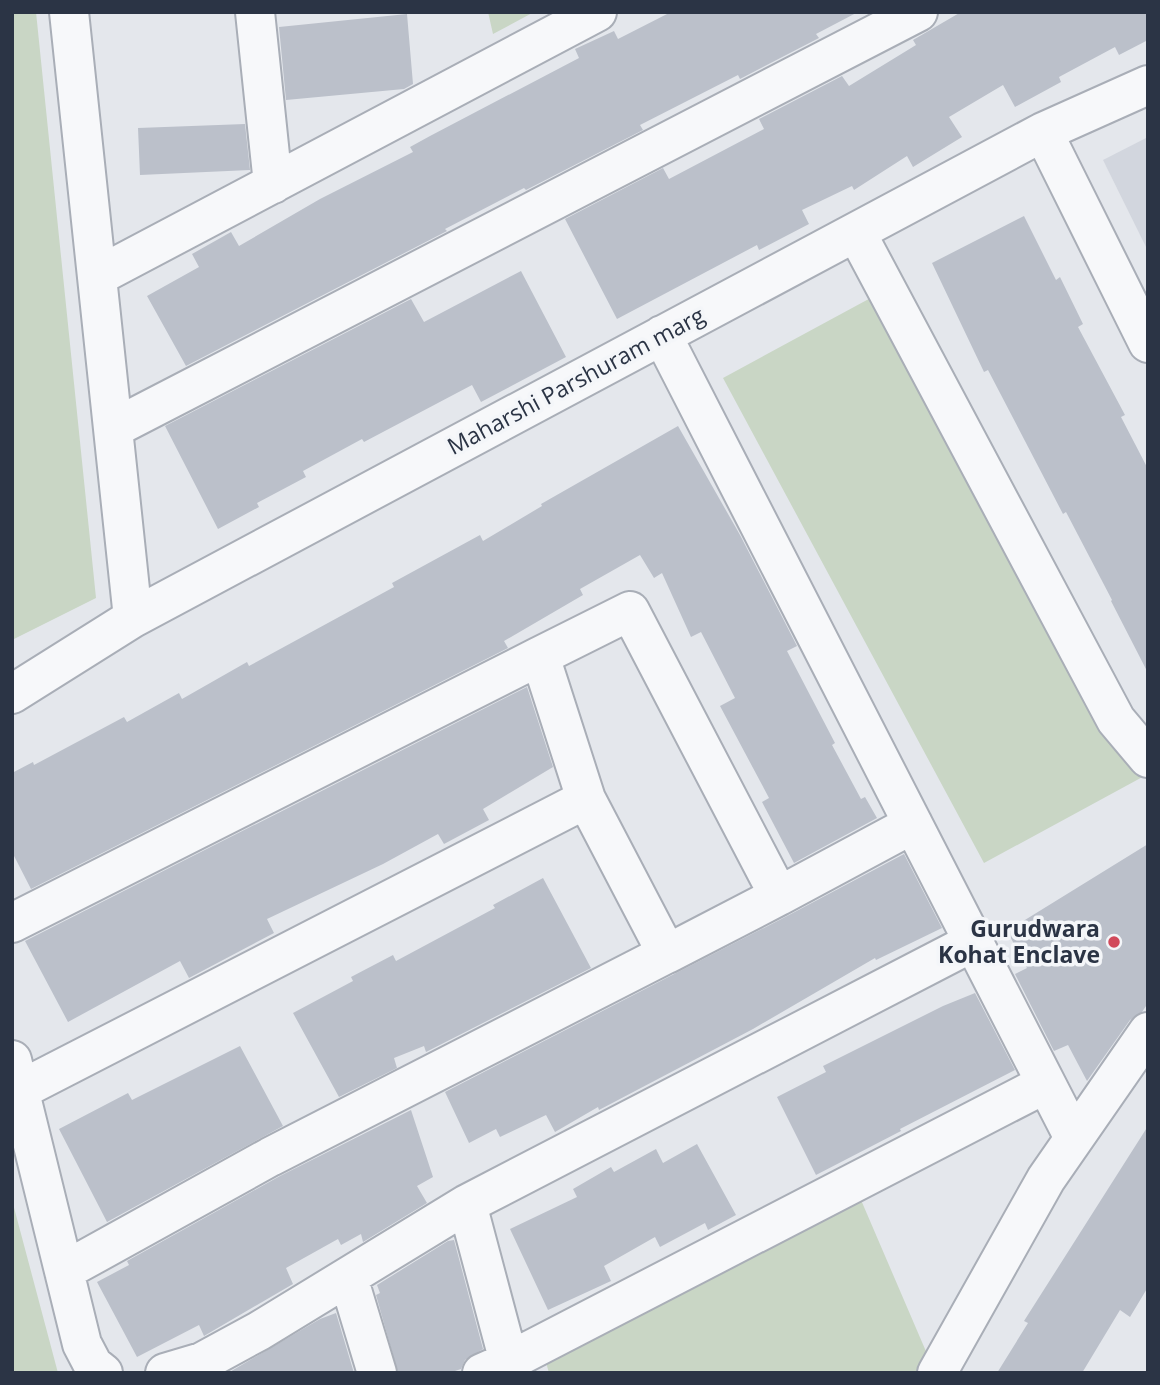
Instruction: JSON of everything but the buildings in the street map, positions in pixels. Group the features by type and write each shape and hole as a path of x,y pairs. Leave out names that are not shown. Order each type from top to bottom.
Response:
{"street":[{"path":"69,12 133,618"},
{"path":"255,12 273,184"},
{"path":"98,275 597,12"},
{"path":"114,428 918,12"},
{"name":"Maharshi Parshuram marg","path":"12,694 133,618 1043,132 1148,85"},
{"path":"1043,132 1148,343"},
{"path":"856,232 1116,720 1148,758"},
{"path":"662,335 1074,1138"},
{"path":"12,923 630,611 779,896"},
{"path":"540,656 586,799 667,954 674,950"},
{"path":"103,1373 81,1356 64,1271 16,1075 586,799"},
{"path":"64,1271 270,1157 779,896 913,824"},
{"path":"165,1373 202,1362 225,1350 467,1203 973,942"},
{"path":"937,1373 1046,1179 1148,1032"},
{"path":"467,1203 501,1369 1045,1084"},
{"path":"348,1276 377,1373"}],"shaded area":[{"path":"1148,137 1148,251 1103,160"}],"green space":[{"path":"12,12 36,12 96,598 12,640"},
{"path":"488,12 534,12 493,34"},
{"path":"902,281 1148,737 1148,774 984,863 723,378"},
{"path":"855,1186 934,1370 932,1373 549,1373 540,1341"},
{"path":"12,1200 58,1373 12,1373"}],"place":[{"name":"Gurudwara Kohat Enclave","path":"1114,942"}]}
